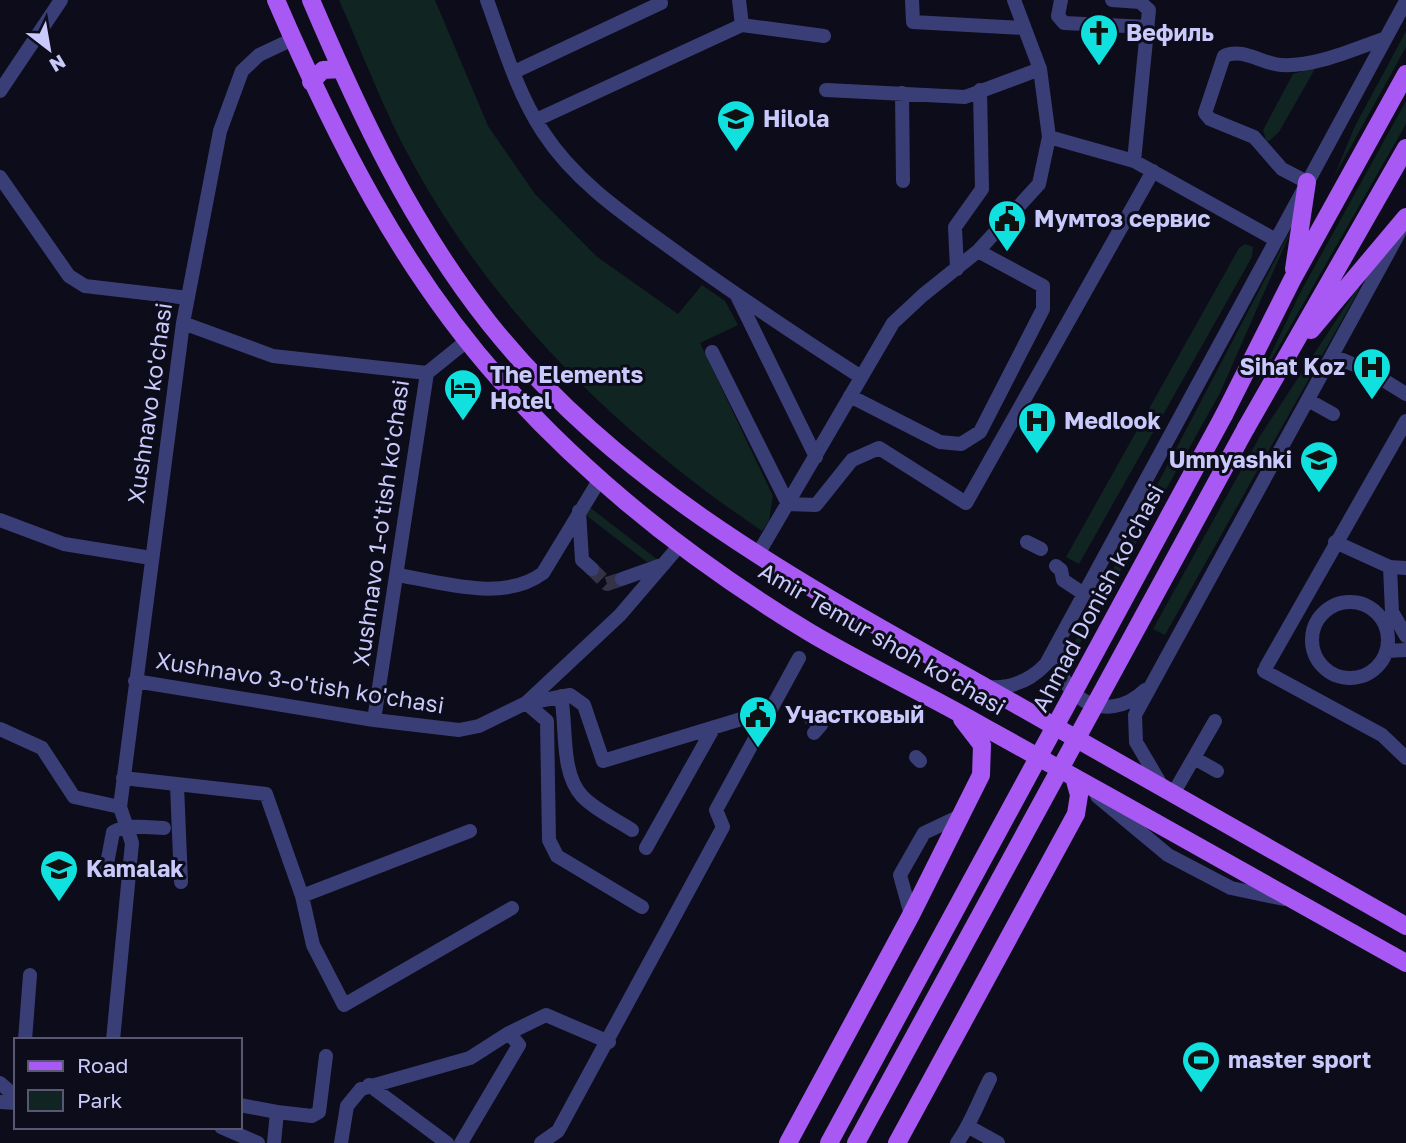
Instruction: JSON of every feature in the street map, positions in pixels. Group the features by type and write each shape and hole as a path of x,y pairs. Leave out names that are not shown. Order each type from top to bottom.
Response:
{"main road":[{"name":"Amir Temur shoh ko'chasi","path":"276,0 311,82 369,197 468,340 529,412 600,479 680,545 808,631 953,709 1406,963"},
{"name":"Amir Temur shoh ko'chasi","path":"311,0 372,139 409,207 461,285 511,349 560,402 626,462 693,513 758,554 1406,926"},
{"path":"311,82 323,70 341,69"},
{"name":"Ahmad Donish ko'chasi","path":"829,1143 1224,415 1292,280 1406,74"},
{"name":"Ahmad Donish ko'chasi","path":"856,1143 1246,428 1406,148"},
{"path":"1292,280 1307,182"},
{"path":"1282,365 1406,218"},
{"path":"788,1143 911,915 981,775 984,757 976,736 953,709"},
{"path":"897,1143 1076,814 1079,796 1074,777"},
{"path":"1265,884 1284,878 1288,867 1284,857"}],"street":[{"path":"0,91 61,0"},
{"path":"486,0 536,120 554,148 601,196 738,297 862,377"},
{"path":"739,0 742,25"},
{"path":"912,0 913,22 1024,28"},
{"path":"758,554 894,323 923,295 978,251 1039,184 1049,137 1040,69 1014,0"},
{"path":"1061,0 1058,4 1058,16 1064,23 1148,27"},
{"path":"1112,0 1140,2 1149,10 1134,161"},
{"path":"514,72 663,1"},
{"name":"Ahmad Donish ko'chasi","path":"984,686 1010,685 1033,676 1046,664 1406,1"},
{"path":"536,120 742,25 824,36"},
{"path":"1307,182 1282,169 1254,136 1210,120 1205,113 1224,56 1238,53 1279,65 1297,64 1343,53 1386,38"},
{"name":"Xushnavo ko'chasi","path":"120,807 183,323 220,131 242,71 260,55 293,39"},
{"path":"826,90 965,97 1040,69"},
{"path":"957,269 955,227 982,189 980,90"},
{"path":"902,93 903,181"},
{"path":"1049,137 1134,161 1276,240"},
{"path":"789,504 817,505 852,460 879,447 966,503 1153,172"},
{"path":"0,177 69,276 85,286 188,298"},
{"path":"1215,721 1194,758 1168,791 1136,742 1133,728 1135,715 1406,218"},
{"path":"850,397 940,442 961,444 980,432 1043,309 1043,286 978,251"},
{"path":"738,297 816,457"},
{"name":"Xushnavo 1-o'tish ko'chasi","path":"183,323 273,356 427,373 374,720"},
{"path":"427,373 468,340"},
{"path":"712,352 789,504"},
{"path":"1333,356 1369,372 1406,394"},
{"path":"1308,400 1333,414"},
{"path":"1406,421 1335,541 1265,669 1382,735 1406,758"},
{"path":"397,575 498,590 531,582 543,573 600,479"},
{"path":"579,512 582,560 592,569"},
{"path":"0,520 64,544 151,558"},
{"path":"1335,541 1390,567 1406,568"},
{"path":"1027,542 1041,549"},
{"name":"Xushnavo 3-o'tish ko'chasi","path":"135,681 374,720 459,730 479,726 526,703 620,614 680,545"},
{"path":"622,579 668,562"},
{"path":"1056,566 1061,570 1063,580 1084,594"},
{"path":"1390,567 1392,612 1406,636"},
{"path":"1387,651 1387,629 1381,617 1359,602 1346,601 1327,609 1313,631 1312,644 1322,666 1345,678 1371,672 1387,651 1406,650"},
{"path":"1061,639 1058,656 1062,673 1070,689 1084,702 1104,706 1124,703 1140,695 1152,681"},
{"path":"541,1143 558,1131 609,1042 723,827 716,810 799,658"},
{"path":"526,703 570,695 584,705 603,761 771,709"},
{"path":"561,696 572,777 582,796 632,830"},
{"path":"526,703 547,722 549,840 557,856 642,907"},
{"path":"646,848 715,727"},
{"path":"0,729 42,748 74,797 120,807 132,843 113,1038"},
{"path":"1194,758 1217,771"},
{"path":"1074,777 1168,855 1231,888 1299,903"},
{"path":"123,778 266,794 302,896 313,945 344,1005 512,908"},
{"path":"177,785 181,882"},
{"path":"911,915 900,875 924,833 960,816"},
{"path":"106,869 113,832 126,826 164,828"},
{"path":"302,896 470,831"},
{"path":"25,1038 30,975"},
{"path":"341,1143 347,1107 355,1094 369,1085 470,1058 509,1033 546,1015 609,1042"},
{"path":"461,1143 519,1045 509,1033"},
{"path":"242,1105 312,1116 319,1112 326,1056"},
{"path":"957,1143 969,1127 973,1111 990,1079"},
{"path":"0,1083 14,1095"},
{"path":"369,1085 447,1143"},
{"path":"274,1143 277,1112"},
{"path":"969,1127 998,1143"},
{"path":"226,1129 258,1143"}],"green space":[{"path":"339,0 435,0 488,126 535,194 596,256 678,314 702,285 725,301 738,325 700,343 773,496 769,521 762,531 655,451 604,406 512,309 471,256 434,200 401,141"},
{"path":"1406,31 1406,47 1334,177 1354,128"},
{"path":"1316,67 1279,132 1269,141 1266,140 1263,130 1293,74"},
{"path":"1406,101 1406,124 1254,390 1299,295"},
{"path":"1295,222 1220,393 1075,652 1071,649"},
{"path":"1245,244 1253,247 1252,257 1079,564 1066,557 1239,248"},
{"path":"1358,287 1360,288 1165,635 1153,629 1260,436"},
{"path":"588,506 658,560 647,562 583,513"}],"tunnel":[{"path":"592,569 607,584 622,579"}],"place":[{"name":"Вефиль","path":"1099,67"},
{"name":"Hilola","path":"736,153"},
{"name":"Мумтоз сервис","path":"1007,253"},
{"name":"Sihat Koz","path":"1372,401"},
{"name":"The Elements Hotel","path":"463,422"},
{"name":"Medlook","path":"1037,455"},
{"name":"Umnyashki","path":"1319,494"},
{"name":"Участковый","path":"758,749"},
{"name":"Kamalak","path":"59,903"},
{"name":"master sport","path":"1201,1094"}]}
